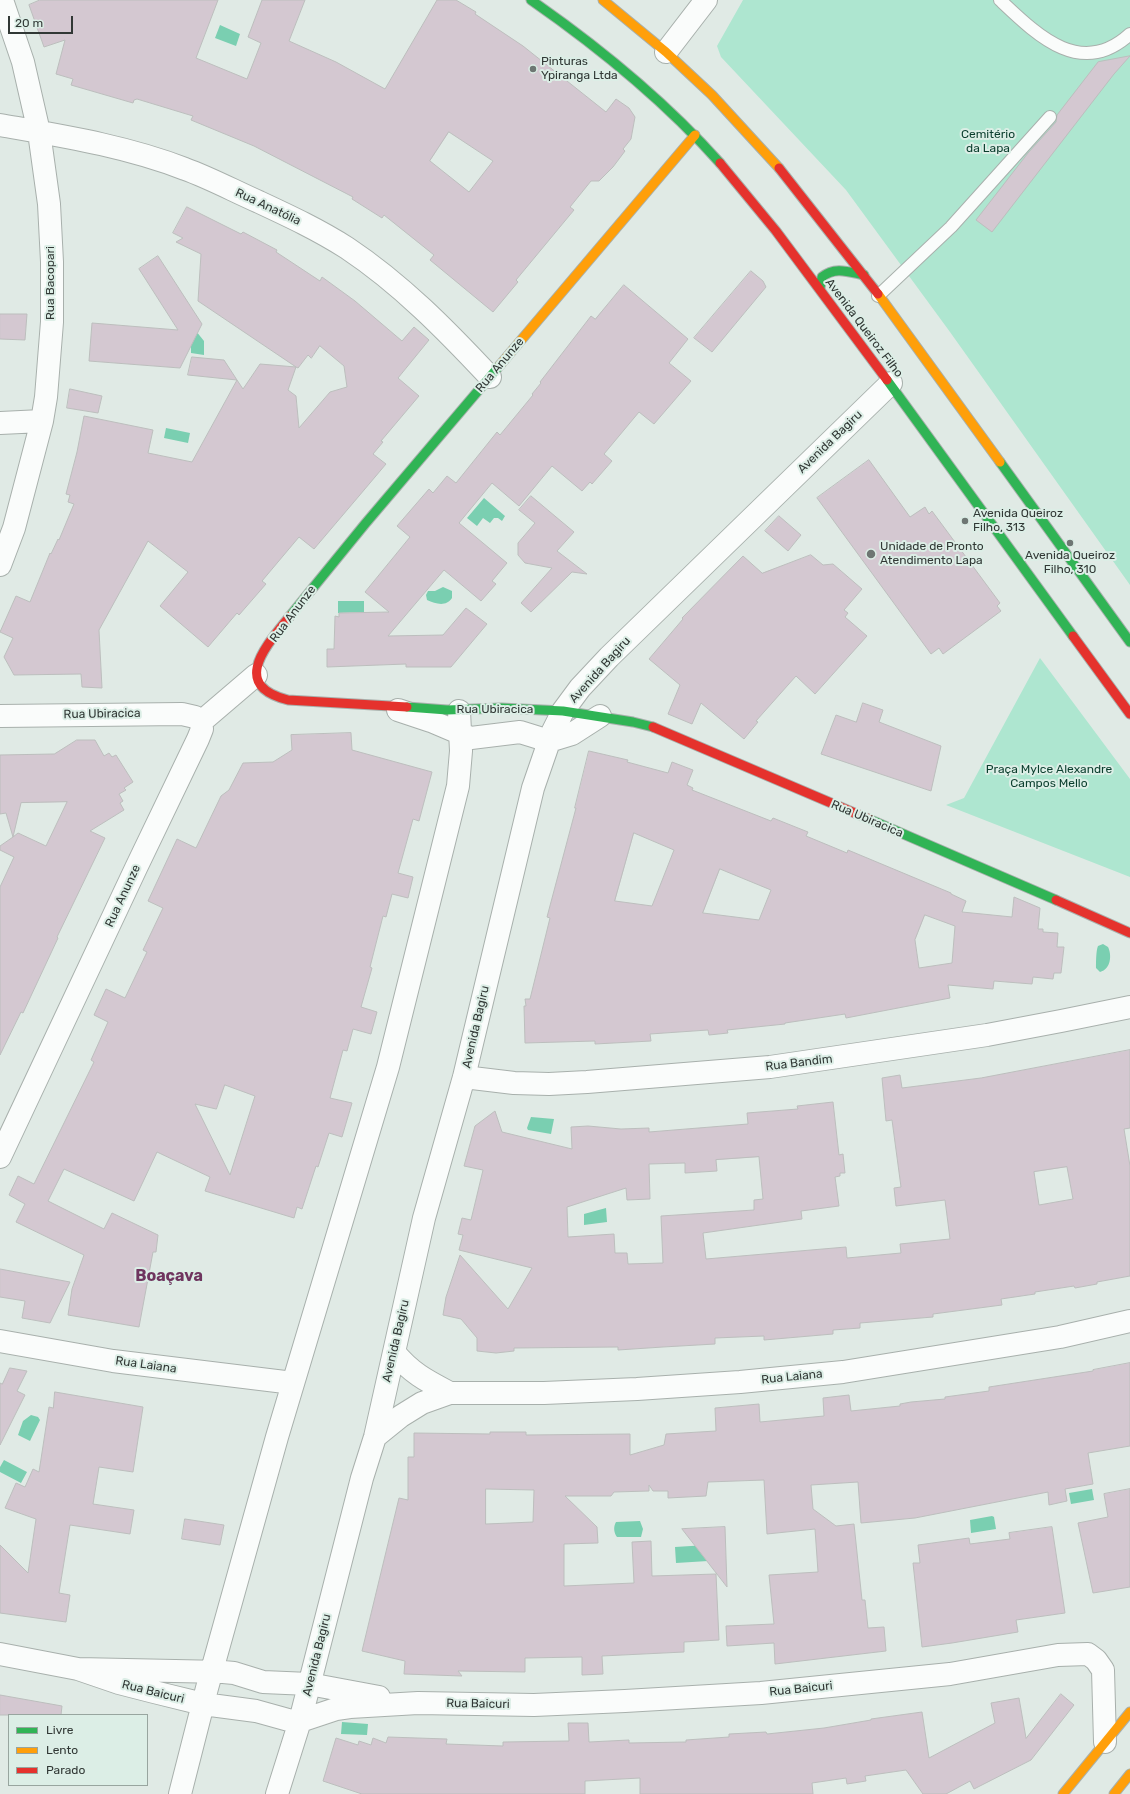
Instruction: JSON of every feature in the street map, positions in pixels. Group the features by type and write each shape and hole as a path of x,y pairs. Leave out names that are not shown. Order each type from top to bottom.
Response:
{"main road":[{"name":"Avenida Queiroz Filho","path":"530,0 564,23 622,67 663,104 695,135 767,219 890,383 1001,539 1130,714"},
{"path":"602,0 666,52 712,95 780,169 864,275 1130,642"},
{"name":"Rua Anunze","path":"256,675 263,656 284,624 330,566 695,135"},
{"path":"820,288 822,277 831,271 844,270 864,275"},
{"name":"Rua Ubiracica","path":"256,675 266,692 273,696 288,700 459,711 501,708 563,711 633,722 659,729 1110,923 1130,933"},
{"path":"1063,1794 1130,1712"},
{"path":"1114,1794 1130,1774"}],"street":[{"name":"Rua Bacopari","path":"0,565 14,528 42,422 46,397 52,322 50,204 39,132 23,62 2,0"},
{"path":"666,52 706,0"},
{"name":"Rua Anatólia","path":"0,125 132,152 185,169 325,234 377,270 422,308 446,329 490,377"},
{"name":"Avenida Bagiru","path":"277,1794 300,1721 362,1478 375,1437 424,1218 464,1077 532,788 549,740 563,711 580,688 609,657 890,383"},
{"path":"0,423 42,422"},
{"name":"Rua Anunze","path":"0,1158 198,739 202,729 201,722 256,675"},
{"name":"Rua Ubiracica","path":"390,707 431,721 471,738 520,732 549,740"},
{"path":"180,1794 211,1672 293,1382 388,1067 458,786 461,751 459,711"},
{"name":"Rua Ubiracica","path":"0,716 182,714 195,717 201,722"},
{"path":"549,740 572,734 600,716"},
{"name":"Rua Bandim","path":"464,1077 514,1083 549,1084 770,1067 1062,1022 1130,1006"},
{"name":"Rua Laiana","path":"375,1437 401,1416 422,1403 450,1394 544,1393 637,1389 740,1382 843,1372 1060,1337 1130,1321"},
{"name":"Rua Laiana","path":"0,1341 121,1362 293,1382"},
{"name":"Rua Laiana","path":"394,1352 406,1367 420,1378 450,1394"},
{"name":"Rua Baicuri","path":"0,1654 78,1669 119,1683 203,1704 244,1708 282,1720 300,1721 336,1709 418,1703 534,1705 761,1693 950,1674 1058,1655 1088,1654 1096,1660 1103,1670 1105,1742"},
{"name":"Rua Baicuri","path":"78,1669 234,1673 264,1682 309,1684 418,1703"}],"lane":[{"path":"1000,0 1041,36 1054,45 1070,51 1085,53 1099,52 1115,45 1130,34"},
{"path":"878,296 952,227 1050,117"}],"green space":[{"name":"Cemitério da Lapa","path":"743,0 1130,0 1130,585 950,332 846,190 721,57 717,46"},
{"name":"Praça Mylce Alexandre Campos Mello","path":"1040,658 1130,779 1130,877 946,805 964,798"}],"shaded area":[{"path":"220,25 240,34 236,46 215,38"},
{"path":"196,331 204,341 204,355 191,353 191,343"},
{"path":"166,428 190,433 188,443 164,438"},
{"path":"484,498 505,516 502,521 498,518 494,518 490,523 483,518 477,526 467,518"},
{"path":"443,587 452,591 452,598 450,601 441,604 427,600 426,595 428,591 435,591"},
{"path":"338,601 364,601 364,612 338,613"},
{"path":"1103,944 1108,947 1110,961 1106,968 1100,972 1096,968 1096,953 1098,946"},
{"path":"531,1117 554,1119 551,1134 528,1130 527,1128"},
{"path":"606,1208 607,1222 584,1225 584,1214"},
{"path":"31,1415 38,1417 40,1420 30,1441 18,1435 23,1421"},
{"path":"4,1460 27,1472 21,1483 0,1472 0,1467"},
{"path":"1092,1489 1094,1500 1071,1504 1069,1493"},
{"path":"992,1516 994,1517 996,1529 971,1533 970,1520"},
{"path":"640,1521 643,1529 641,1537 617,1537 614,1528 616,1522"},
{"path":"707,1545 708,1561 676,1563 675,1547"},
{"path":"342,1722 368,1724 367,1735 341,1734"}],"building":[{"path":"40,0 218,0 196,58 247,79 261,43 248,37 262,0 305,0 289,41 336,62 385,89 437,0 456,0 476,12 475,14 523,46 606,112 616,99 629,108 635,117 631,139 623,149 625,151 613,167 599,181 591,181 570,207 574,210 516,280 518,282 493,312 430,260 434,255 384,215 382,218 352,199 353,197 254,146 191,120 193,116 137,99 134,100 133,103 71,85 73,79 56,74 65,40 44,47 29,5","holes":["449,132 493,161 469,192 430,161"]},
{"path":"1130,56 1114,74 992,232 976,220 1028,153 1056,122 1057,115 1098,62"},
{"path":"187,207 241,234 243,232 277,250 276,252 320,281 322,277 355,301 402,341 414,327 429,340 398,378 419,396 381,441 383,442 373,454 386,464 314,549 299,537 262,581 266,584 239,615 237,613 208,647 160,606 188,572 148,541 99,630 102,688 82,687 81,674 14,675 4,657 13,638 0,632 16,596 30,602 50,553 51,554 58,539 59,540 74,504 68,502 70,495 66,494 77,452 84,416 153,430 148,453 192,462 237,380 243,389 260,364 296,367 198,301 201,254 176,242 183,238 173,233","holes":["320,346 344,366 347,387 330,392 299,428 296,396 288,390 296,367 298,368 308,355 311,358"]},
{"path":"158,256 202,324 180,368 89,361 92,323 178,330 139,269"},
{"path":"751,271 763,281 766,287 712,352 694,338"},
{"path":"624,285 688,339 669,363 691,381 654,424 639,412 604,454 612,461 592,484 590,482 582,491 552,466 519,506 492,483 459,523 507,563 492,581 496,584 481,601 444,570 388,636 443,635 466,608 487,624 451,667 406,667 406,664 327,667 327,649 334,649 335,616 339,617 339,613 389,612 365,592 410,537 397,526 429,489 433,493 447,476 456,483 497,432 500,435 533,395 532,394 541,383 540,382 591,316 595,319"},
{"path":"0,314 27,314 25,340 0,339"},
{"path":"192,357 224,360 237,380 188,375"},
{"path":"70,389 102,396 98,413 67,408"},
{"path":"869,460 910,517 925,507 929,514 932,511 1000,603 997,606 1001,611 943,654 939,648 931,654 817,498"},
{"path":"531,496 574,532 557,551 587,574 572,572 531,612 521,603 552,568 525,563 518,555 518,543 535,523 519,510"},
{"path":"779,516 801,535 788,551 765,531"},
{"path":"811,555 823,565 833,564 862,589 844,610 848,613 845,617 867,636 815,694 796,676 756,721 758,722 744,739 701,703 692,724 668,714 680,685 649,659 683,619 682,618 743,556 762,573"},
{"path":"863,703 883,710 879,722 941,746 931,791 821,754 836,715 856,722"},
{"path":"351,733 352,750 432,772 419,821 413,819 398,873 413,877 408,898 392,894 386,917 383,916 370,967 372,968 361,1007 377,1012 371,1034 353,1029 347,1051 343,1050 330,1098 352,1103 342,1137 329,1133 318,1167 316,1166 302,1209 297,1207 294,1218 205,1191 210,1177 157,1152 134,1201 64,1169 48,1201 104,1229 112,1213 158,1235 156,1252 153,1252 139,1327 68,1315 72,1289 84,1255 16,1222 25,1204 9,1195 18,1176 34,1184 94,1062 91,1060 108,1022 94,1015 106,989 125,998 147,952 143,950 163,908 148,901 177,839 196,848 221,796 229,790 243,763 273,762 292,750 291,735","holes":["225,1085 255,1096 230,1175 195,1104 216,1109"]},
{"path":"77,740 95,740 104,756 109,753 112,757 116,755 133,782 124,788 126,790 119,794 123,801 120,803 124,810 90,831 105,838 57,937 58,938 23,1013 21,1012 0,1055 0,887 14,857 0,850 0,846 13,837 6,813 0,814 0,755 54,754","holes":["67,802 46,846 18,833 13,837 21,803"]},
{"path":"589,751 628,760 627,762 668,773 672,762 693,770 687,785 693,788 692,790 771,821 773,818 808,832 806,836 847,853 848,850 951,893 966,901 962,912 1012,917 1014,897 1040,908 1038,929 1043,929 1043,932 1058,933 1057,947 1064,947 1061,973 1054,973 1053,979 1033,977 1032,984 994,981 993,989 948,985 950,998 846,1018 845,1014 785,1024 727,1030 728,1033 709,1035 708,1030 650,1034 651,1041 595,1044 595,1041 525,1043 525,999 530,999 550,918 547,917","holes":["634,833 674,850 652,906 615,901","720,869 771,890 759,920 703,913","925,915 955,926 952,963 919,968 915,940"]},
{"path":"1130,1050 1130,1128 1124,1129 1130,1166 1130,1276 1075,1288 1074,1286 1001,1299 1002,1305 933,1314 933,1317 860,1323 860,1328 833,1330 833,1334 764,1340 764,1336 715,1338 715,1344 618,1350 618,1347 514,1348 514,1351 496,1353 477,1351 477,1338 461,1319 443,1315 446,1297 460,1255 508,1309 532,1268 459,1250 463,1235 458,1234 462,1218 471,1220 483,1170 464,1166 475,1126 495,1111 502,1132 572,1149 571,1127 588,1126 621,1129 649,1128 649,1132 748,1124 747,1113 798,1109 797,1106 833,1102 839,1155 843,1154 845,1173 840,1173 840,1176 835,1177 839,1206 801,1211 802,1219 703,1233 706,1259 846,1247 847,1258 901,1253 900,1244 950,1239 945,1200 896,1206 894,1188 901,1187 892,1120 886,1121 882,1078 900,1075 902,1088 981,1078","holes":["759,1157 763,1199 754,1200 754,1210 661,1216 663,1263 628,1264 627,1253 615,1253 614,1234 568,1237 567,1207 626,1188 627,1200 650,1199 649,1164 685,1163 685,1173 717,1171 716,1160","1067,1167 1073,1199 1039,1205 1034,1172"]},
{"path":"0,1269 70,1282 50,1323 22,1318 25,1301 0,1297"},
{"path":"1130,1363 1130,1446 1088,1453 1093,1484 1065,1489 1067,1501 1049,1505 1048,1492 915,1518 861,1523 858,1482 811,1485 813,1509 836,1526 854,1524 862,1600 865,1600 868,1628 884,1627 886,1651 775,1664 774,1643 727,1646 726,1626 774,1624 769,1575 818,1572 815,1529 767,1534 764,1480 708,1482 706,1496 668,1498 668,1491 653,1491 649,1485 649,1491 614,1492 611,1496 565,1496 597,1527 598,1543 564,1544 564,1586 634,1583 632,1542 651,1541 652,1576 716,1574 719,1640 684,1642 684,1652 602,1656 603,1674 582,1675 582,1657 525,1658 525,1672 458,1671 462,1676 404,1674 405,1661 362,1651 399,1498 408,1500 408,1457 414,1457 414,1433 490,1434 490,1432 526,1432 526,1435 630,1434 630,1455 664,1445 666,1434 716,1431 715,1408 759,1404 760,1422 824,1416 823,1398 849,1395 851,1411 900,1406 900,1404 911,1402 945,1399 945,1397 989,1391 989,1387","holes":["486,1489 534,1490 533,1522 486,1524"]},
{"path":"10,1368 27,1371 17,1391 25,1395 0,1445 0,1383 2,1384"},
{"path":"55,1392 143,1407 133,1472 99,1467 93,1504 134,1510 130,1534 70,1525 59,1593 70,1595 66,1622 0,1613 0,1545 28,1573 36,1519 5,1508 16,1483 25,1487 33,1469 39,1472 49,1407 53,1408"},
{"path":"1130,1489 1130,1587 1093,1593 1078,1523 1108,1517 1104,1494"},
{"path":"185,1519 224,1525 220,1545 182,1539"},
{"path":"725,1527 727,1587 682,1529"},
{"path":"1052,1527 1065,1613 1016,1620 1018,1632 922,1647 913,1563 920,1563 918,1545 969,1538 970,1544 1010,1539 1009,1533"},
{"path":"1061,1694 1074,1705 1031,1760 974,1789 970,1781 946,1794 923,1794 906,1770 865,1776 866,1781 847,1784 846,1778 812,1783 813,1794 640,1794 640,1778 585,1781 585,1794 362,1794 323,1781 336,1738 358,1745 359,1741 371,1745 373,1738 386,1743 388,1737 447,1739 446,1744 503,1746 503,1742 569,1741 568,1723 588,1723 589,1742 629,1740 629,1743 686,1742 686,1740 729,1737 729,1734 766,1732 767,1734 824,1728 871,1719 922,1712 929,1758 995,1723 991,1703 1019,1698 1026,1738"},
{"path":"0,1695 62,1706 61,1714 0,1715"}],"traffic: fast":[{"path":"531,0 582,37 654,96 720,163"},
{"path":"820,288 822,277 832,272 848,271 864,275"},
{"path":"290,616 365,524 500,365"},
{"path":"887,380 1073,636"},
{"path":"1000,462 1130,642"},
{"path":"407,707 447,710 501,708 563,711 633,722 653,727"},
{"path":"871,820 1056,900"}],"traffic: slow":[{"path":"603,0 666,52 712,95 779,168"},
{"path":"500,365 695,135"},
{"path":"878,294 1000,462"},
{"path":"1063,1794 1130,1712"},
{"path":"1114,1794 1130,1774"}],"traffic: jam":[{"path":"720,163 776,231 887,380"},
{"path":"779,168 878,294"},
{"path":"290,616 272,639 258,663 257,674 260,685 270,693 288,700 407,707"},
{"path":"1073,636 1130,714"},
{"path":"653,727 871,820"},
{"path":"1056,900 1130,933"}],"place":[{"name":"Pinturas Ypiranga Ltda","path":"533,69"},
{"name":"Avenida Queiroz Filho, 313","path":"965,521"},
{"name":"Avenida Queiroz Filho, 310","path":"1070,543"},
{"name":"Unidade de Pronto Atendimento Lapa","path":"871,554"}],"district":[{"name":"Boaçava","path":"169,1276"}]}
